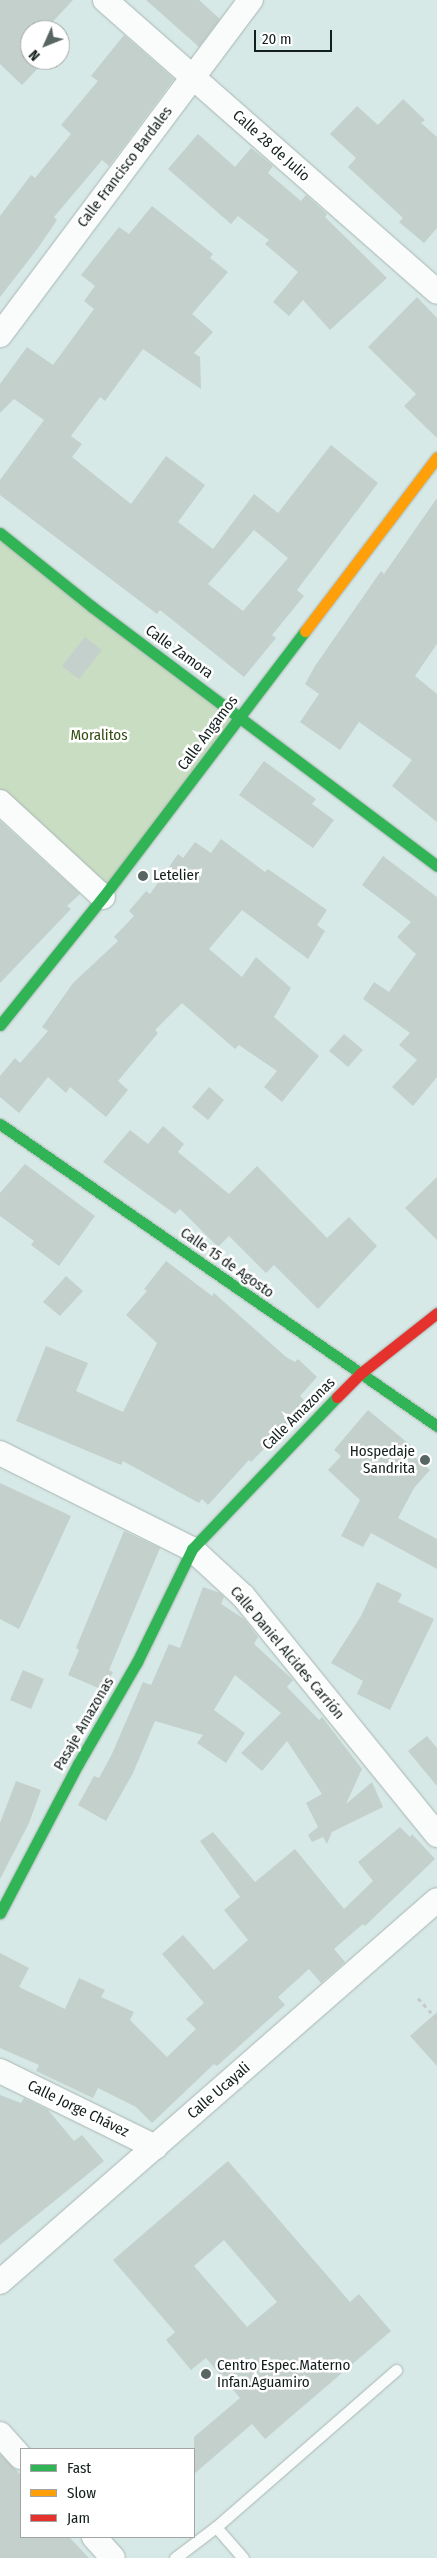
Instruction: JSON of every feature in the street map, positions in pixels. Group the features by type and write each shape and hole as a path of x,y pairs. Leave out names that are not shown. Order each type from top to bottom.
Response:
{"street":[{"name":"Calle 28 de Julio","path":"106,0 437,292"},
{"name":"Calle Francisco Bardales","path":"0,334 251,0"},
{"name":"Calle Angamos","path":"0,1024 103,898 239,715 437,457"},
{"name":"Calle Zamora","path":"0,533 91,606 239,715 437,866"},
{"path":"0,802 103,898"},
{"name":"Calle 15 de Agosto","path":"0,1124 437,1426"},
{"name":"Calle Amazonas","path":"192,1549 266,1468 361,1374 437,1312"},
{"name":"Calle Daniel Alcides Carrión","path":"0,1453 192,1549 243,1596 437,1835"},
{"name":"Pasaje Amazonas","path":"0,1913 78,1764 137,1662 192,1549"},
{"name":"Calle Ucayali","path":"0,2282 437,1900"},
{"name":"Calle Jorge Chávez","path":"0,2070 155,2147"},
{"path":"0,2434 20,2456"},
{"path":"95,2538 113,2558"}],"lane":[{"path":"175,2558 216,2526 396,2370"},
{"path":"216,2526 243,2558"}],"path":[{"path":"418,1998 437,2019"}],"green space":[{"name":"Moralitos","path":"0,533 239,715 103,897 0,802"}],"building":[{"path":"0,0 73,0 54,20 20,20 20,70 36,70 22,85 0,64"},
{"path":"146,0 199,0 220,19 199,47"},
{"path":"124,35 174,79 109,166 102,160 54,217 57,220 0,297 0,216 31,175 35,178 71,134 61,125 98,81 91,76"},
{"path":"403,99 425,120 421,123 437,137 437,228 424,243 399,222 403,218 348,167 356,158 330,134 357,106 378,125"},
{"path":"198,134 235,167 251,148 273,166 268,173 301,201 306,195 327,214 325,217 387,278 330,330 303,300 289,316 273,302 298,272 265,244 269,240 238,216 231,224 168,169"},
{"path":"152,206 213,254 210,258 228,272 192,314 213,332 194,353 200,357 201,389 143,349 105,401 100,397 71,436 82,444 72,457 131,504 166,456 205,485 178,522 213,549 254,494 278,513 331,445 378,483 297,590 304,596 272,635 276,638 244,677 160,610 157,614 0,495 0,480 44,420 14,399 0,413 0,384 27,347 53,365 94,309 84,301 95,286 81,275 119,227 129,234","holes":["254,530 288,558 243,611 208,584"]},
{"path":"417,297 437,318 437,438 404,406 416,394 368,347"},
{"path":"437,498 437,644 415,676 437,694 437,822 392,786 412,760 359,722 340,750 300,722 319,694 305,684 315,666 381,571 384,574"},
{"path":"85,637 102,650 79,679 62,666"},
{"path":"264,761 316,799 312,804 334,820 313,848 239,795"},
{"path":"0,821 80,894 67,906 71,909 0,983"},
{"path":"221,839 265,872 268,869 327,910 317,925 325,931 308,959 242,910 209,949 242,977 256,957 291,988 274,1017 319,1056 282,1102 264,1087 277,1071 239,1045 235,1049 182,1003 155,1030 158,1033 118,1081 128,1090 106,1117 70,1087 66,1093 48,1077 19,1113 0,1097 0,1076 15,1058 20,1063 48,1031 42,1027 73,983 118,941 114,937 134,916 129,911 146,891 150,894 178,854 183,858 195,842 211,853"},
{"path":"383,856 437,897 437,1077 413,1106 392,1087 417,1060 399,1045 410,1033 363,999 374,982 389,992 416,954 397,937 411,922 362,885"},
{"path":"344,1034 363,1050 348,1067 329,1051"},
{"path":"209,1087 224,1100 208,1120 192,1107"},
{"path":"163,1126 184,1144 178,1152 229,1194 257,1166 327,1238 349,1217 377,1246 318,1309 274,1265 266,1273 229,1236 218,1247 180,1209 175,1214 103,1162 130,1130 148,1144"},
{"path":"25,1164 95,1216 59,1266 31,1245 34,1241 0,1216 0,1193"},
{"path":"437,1177 437,1240 405,1208"},
{"path":"166,1261 212,1296 214,1293 286,1357 295,1362 298,1359 317,1377 300,1396 308,1404 251,1462 249,1460 208,1505 202,1499 199,1503 123,1461 121,1465 16,1421 46,1346 88,1363 76,1391 123,1412 157,1343 126,1315 147,1291 144,1289"},
{"path":"66,1276 83,1291 60,1316 43,1302"},
{"path":"368,1410 415,1449 411,1454 430,1470 414,1488 398,1518 437,1539 437,1569 371,1533 363,1547 341,1536 360,1500 328,1470 341,1456 334,1450"},
{"path":"0,1483 71,1516 19,1629 0,1619"},
{"path":"124,1531 160,1548 109,1670 113,1672 103,1690 68,1675 79,1650 76,1648"},
{"path":"377,1582 402,1594 398,1602 434,1619 390,1710 357,1694 363,1681 331,1663 361,1616"},
{"path":"203,1587 220,1593 224,1597 221,1604 244,1619 258,1637 254,1644 293,1680 287,1687 319,1720 322,1717 362,1769 346,1804 372,1782 383,1807 332,1832 327,1844 323,1837 312,1842 308,1835 318,1827 306,1803 322,1794 287,1741 262,1771 241,1753 281,1713 235,1675 214,1710 245,1733 226,1763 197,1743 203,1735 155,1721 133,1773 106,1821 78,1805 94,1776 99,1778 111,1756 143,1682 151,1685 169,1644 180,1648"},
{"path":"23,1670 44,1679 31,1709 10,1700"},
{"path":"427,1736 437,1748 437,1786 408,1751"},
{"path":"16,1781 41,1790 29,1823 0,1879 0,1823"},
{"path":"400,1827 410,1837 412,1834 435,1859 365,1926 363,1924 334,1949 345,1962 321,1983 309,1969 278,1997 285,2005 217,2066 214,2064 152,2123 136,2107 98,2088 93,2098 36,2071 39,2065 0,2048 0,1953 29,1968 19,1987 65,2009 79,1978 105,1990 101,1997 134,2012 130,2020 167,2057 196,2029 186,2019 204,2003 162,1954 183,1935 214,1970 248,1940 224,1910 240,1897 200,1841 213,1832 255,1882 295,1849 344,1909 373,1881 358,1862"},
{"path":"437,2012 437,2066 410,2036"},
{"path":"0,2095 21,2103 24,2098 48,2110 74,2141 82,2135 104,2161 0,2245"},
{"path":"228,2161 350,2302 359,2294 391,2331 265,2439 252,2424 195,2473 194,2437 240,2398 206,2358 191,2370 166,2340 175,2332 113,2260","holes":["224,2240 277,2302 247,2327 194,2266"]},
{"path":"0,2454 20,2474 20,2538 70,2538 89,2558 0,2558"}],"traffic: fast":[{"path":"0,533 91,606 437,866"},
{"path":"0,1025 103,897 305,631"},
{"path":"0,1124 437,1426"},
{"path":"0,1913 78,1764 137,1662 192,1549 337,1397"}],"traffic: slow":[{"path":"305,631 437,457"}],"traffic: jam":[{"path":"337,1397 361,1373 437,1313"}],"place":[{"name":"Letelier","path":"143,876"},
{"name":"Hospedaje Sandrita","path":"425,1460"},
{"name":"Centro Espec.Materno Infan.Aguamiro","path":"206,2374"}]}
